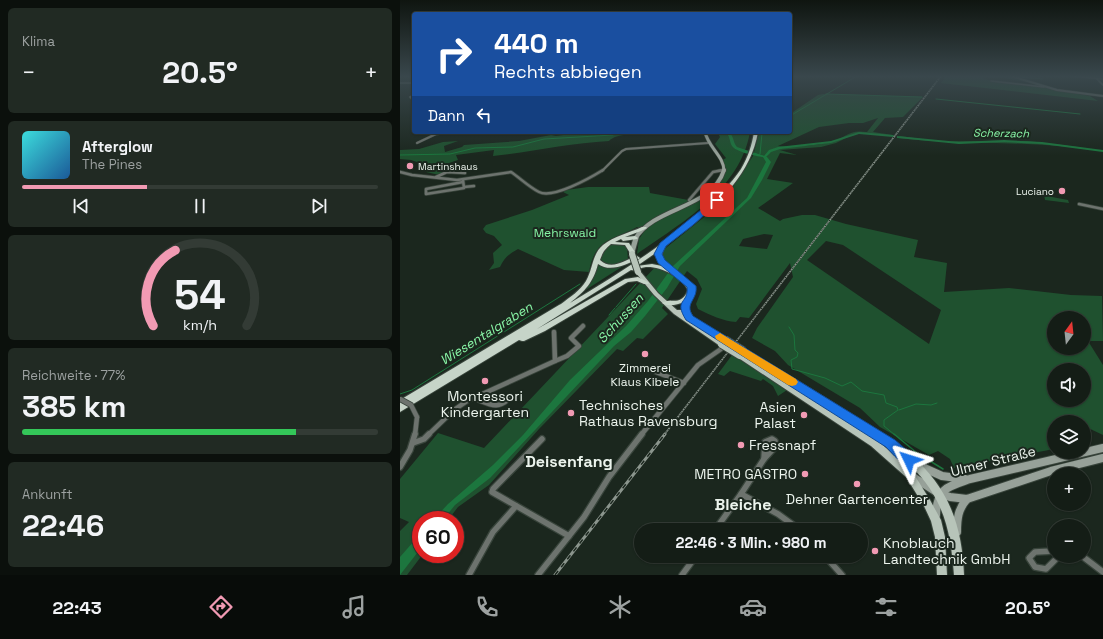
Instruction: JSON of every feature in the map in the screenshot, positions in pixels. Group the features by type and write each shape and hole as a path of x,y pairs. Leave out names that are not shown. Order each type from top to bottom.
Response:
{"highway":[{"path":"751,149 753,134"},
{"path":"400,409 614,278 691,224 717,200 737,177 751,149 755,134"},
{"path":"400,404 564,305 639,257 680,227 713,199 734,176 748,155"},
{"path":"564,305 579,293 590,280 596,257 599,252 608,244 619,238 644,228"},
{"path":"619,238 630,236 635,238"},
{"path":"635,238 623,239 609,244 601,252 598,260 602,264 620,266 639,257"},
{"path":"609,244 625,243 628,245 632,253"},
{"path":"663,244 658,254 658,258 692,286 692,291 686,303 685,310 690,318"},
{"path":"614,278 633,268 647,265 665,268 686,281 690,289 688,297 677,304 665,303"},
{"path":"492,353 500,351 543,329 621,283 632,278 646,283"},
{"path":"672,308 686,303"}],"main road":[{"path":"706,134 708,143 721,161 724,170 720,181 709,192 659,218 644,228 635,238 632,253 638,272 665,303 690,318 723,344"},
{"path":"672,308 676,314 723,344 741,353 890,444 923,474 939,495 957,543"},
{"path":"741,353 874,442 909,474 936,520"},
{"name":"Ulmer Straße","path":"939,495 943,490 950,486 970,479 1103,448"},
{"name":"Ulmer Straße","path":"909,474 939,495 967,499 1052,471 1103,458"},
{"path":"909,460 939,477 951,479 970,479"},
{"path":"939,495 936,502 936,520 940,537 942,575"},
{"path":"959,575 957,514 961,505 967,499"}],"street":[{"path":"417,143 437,134"},
{"path":"426,189 511,172 522,182 540,193 548,194 561,191 602,171 626,148 708,143"},
{"path":"689,200 713,172 724,170"},
{"path":"400,172 412,175 463,181"},
{"path":"435,177 447,172 465,173"},
{"path":"463,181 464,187"},
{"path":"423,185 423,188 426,189 427,194 474,186"},
{"path":"1079,204 1103,209"},
{"path":"413,443 424,439 454,410 472,398 567,356 579,346 571,338 583,326"},
{"path":"554,332 555,361"},
{"path":"538,575 584,517 609,477 628,451 704,360 723,344"},
{"path":"643,367 684,383"},
{"path":"472,398 497,406 503,406 511,397"},
{"path":"400,398 410,405 416,417 417,426 413,443 400,467"},
{"path":"542,439 492,490 499,497 569,536"},
{"path":"720,523 764,459"},
{"path":"741,494 778,514 790,523"},
{"path":"469,575 493,532 516,506"},
{"path":"1047,551 1035,552 1029,558 1035,567 1046,569 1052,563"},
{"path":"682,575 691,563"},
{"path":"831,563 842,575"},
{"path":"1091,563 1103,572"}],"green space":[{"path":"806,103 917,103 903,117 885,118 873,132 893,135 891,136 859,133 836,143 821,147 780,150 797,155 780,153 767,179 793,183 758,208 780,221 802,215 815,215 846,224 918,240 914,257 947,263 944,292 1009,288 1071,295 1102,296 1103,341 1091,341 1091,311 1047,311 1047,355 1091,355 1091,346 1103,365 1103,435 1091,429 1091,415 1047,415 1047,450 954,468 950,459 938,451 929,455 880,427 860,408 788,365 775,351 752,338 757,328 793,277 790,263 749,318 740,317 736,322 721,319 698,309 696,304 702,289 697,279 687,271 662,308 668,314 643,339 637,338 623,351 617,349 539,429 489,485 458,507 455,511 412,511 412,563 416,563 407,575 400,575 400,531 409,522 400,518 400,479 438,433 484,448 660,262 663,258 661,254 662,251 708,214 732,188 753,156 759,134 792,134 792,113","holes":["878,118 867,132 861,131 851,133 831,142 798,146 778,146 819,127 849,123 863,123","764,234 773,235 767,249 739,246 743,239","826,241 843,245 941,310 929,344 807,260"]},
{"path":"571,134 631,134 617,136 609,141 493,156 494,150 456,155 458,160 443,165 451,170 439,175 422,171 420,163 400,159 400,150 419,149 443,142 458,141 444,146 445,152 464,145 519,141 551,135 556,136"},
{"name":"Mehrswald","path":"718,134 749,134 744,153 734,171 721,188 706,203 672,230 637,254 639,239 645,230 637,227 612,238 600,247 592,261 589,272 564,270 518,249 507,256 500,267 489,270 494,263 493,253 502,245 494,236 486,233 483,229 486,225 532,210 569,195 563,192 566,190 588,187 649,187 650,193 694,201 703,196 723,174 721,161 726,158 715,144 720,137"},
{"path":"900,136 936,141 897,138"},
{"path":"936,141 1028,141 1078,147 1103,152 1052,145"},
{"path":"1043,189 1050,190 1052,197 1068,200 1069,203 1045,200"},
{"path":"614,244 623,244 627,246 628,260 614,265 603,263 600,260 603,252 609,246"},
{"path":"596,261 608,267 623,266 584,291 593,278"},
{"path":"732,355 736,356 787,390 778,396 773,386 763,379 761,381 730,371 724,376 718,374"}],"shaded area":[{"path":"754,154 767,157 771,162 751,198 680,266 667,288 631,332 614,346 490,478 455,505 450,511 441,511 493,465 523,435 570,380 626,326 648,301 673,266 747,198 766,162 763,157"},
{"path":"412,543 412,560 400,575 400,557"}],"waterway":[{"path":"792,115 812,103"},
{"path":"973,103 1080,114"},
{"name":"Scherzach","path":"765,157 770,151 779,148 831,142 859,133 893,136"},
{"name":"Schussen","path":"729,134 736,148 762,156"},
{"path":"760,154 762,134"},
{"path":"400,155 450,154 475,148 513,147 544,139 613,135"},
{"name":"Scherzach","path":"898,137 959,143 1004,141 1042,143 1103,151"},
{"name":"Wiesentalgraben","path":"400,394 412,390 580,284"},
{"path":"616,307 636,284"},
{"path":"609,315 615,308"},
{"path":"789,327 794,335 795,350 798,353 797,357 791,360 792,369 825,378 842,386 851,382 862,391 884,395 886,403 897,407 898,410 884,420 884,426 895,435"},
{"path":"899,410 916,404 931,405 937,403"},
{"path":"894,434 917,453 943,469"}],"railway":[{"path":"664,435 920,103"},
{"path":"555,575 665,434"}],"slow traffic":[{"path":"720,336 792,382"}],"place":[{"name":"Martinshaus","path":"410,166"},
{"name":"Luciano","path":"1062,191"},
{"name":"Zimmerei Klaus Kibele","path":"645,354"},
{"name":"Montessori Kindergarten","path":"485,381"},
{"name":"Technisches Rathaus Ravensburg","path":"571,413"},
{"name":"Asien Palast","path":"804,415"},
{"name":"Fressnapf","path":"741,445"},
{"name":"METRO GASTRO","path":"805,474"},
{"name":"Dehner Gartencenter","path":"857,484"},
{"name":"Knoblauch Landtechnik GmbH","path":"875,551"}],"district":[{"name":"Deisenfang","path":"569,461"},
{"name":"Bleiche","path":"743,504"}],"route":[{"path":"717,200 691,224 663,244 658,254 658,258 661,262 692,286 692,293 685,306 685,310 690,318 890,444 909,460"}]}
